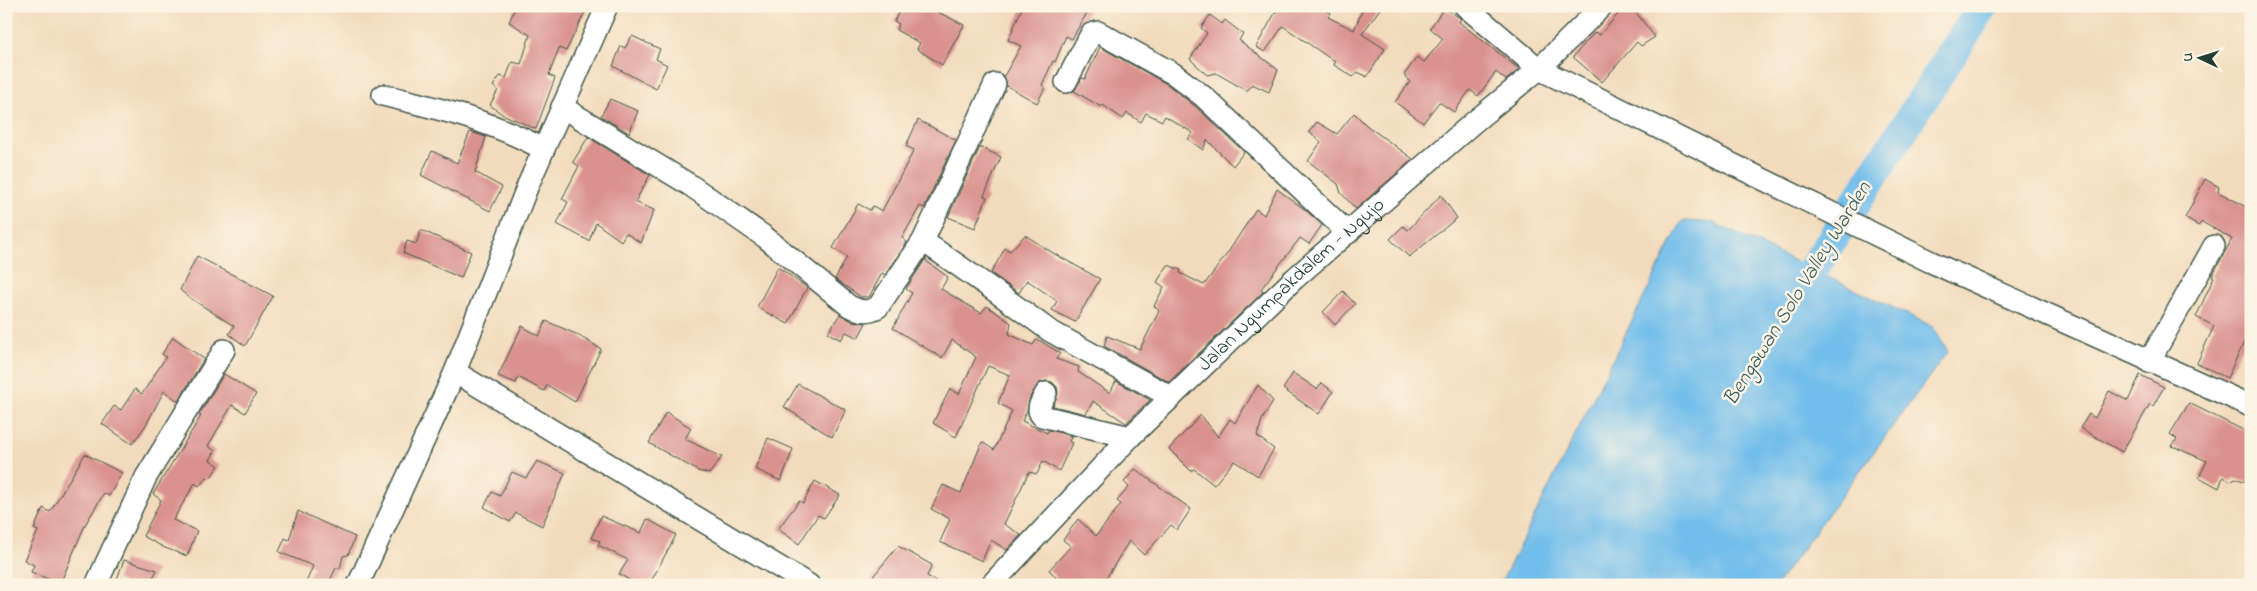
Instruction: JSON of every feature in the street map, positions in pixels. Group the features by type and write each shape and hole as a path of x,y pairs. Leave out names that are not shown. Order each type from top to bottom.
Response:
{"street":[{"path":"358,585 455,372 543,149 607,6"},
{"path":"1465,6 1539,69 1930,262 2149,362 2251,406"},
{"name":"Jalan Ngumpakdalem - Ngujo","path":"991,585 1130,437 1294,279 1474,122 1539,69 1602,6"},
{"path":"1066,82 1091,34 1098,32 1126,46 1174,74 1204,97 1348,233"},
{"path":"562,107 698,190 765,237 849,306 859,311 870,311 878,307 923,241 995,84"},
{"path":"383,95 495,127 515,134 543,149"},
{"path":"923,241 992,288 1050,331 1171,397"},
{"path":"2149,362 2214,246"},
{"path":"96,585 146,477 224,350"},
{"path":"455,372 809,585"},
{"path":"1046,393 1038,408 1042,416 1130,437"}],"water":[{"path":"1682,221 1712,222 1932,326 1948,351 1776,585 1500,585"}],"building":[{"path":"516,6 588,6 566,51 559,48 549,75 555,78 536,129 502,114 490,105 498,90 493,86 500,76 506,78 512,62 521,64 530,35 509,22"},
{"path":"902,6 926,6 964,25 942,65 917,49 920,43 896,30 899,24 894,21"},
{"path":"1023,6 1077,6 1088,11 1072,39 1066,36 1055,62 1053,61 1042,85 1045,88 1037,103 1007,86 1004,76 1021,46 1008,40"},
{"path":"1279,6 1321,6 1331,13 1328,17 1354,30 1364,6 1382,6 1362,34 1385,49 1367,77 1358,72 1353,77 1334,65 1335,62 1283,26 1265,52 1256,47"},
{"path":"1625,6 1631,6 1655,37 1641,46 1637,42 1602,82 1573,57 1595,32 1600,35"},
{"path":"1444,8 1461,19 1459,22 1519,69 1506,80 1496,72 1478,96 1470,90 1454,112 1439,102 1423,123 1395,102 1410,82 1404,75 1417,57 1424,62 1443,39 1430,28"},
{"path":"1210,15 1222,24 1225,20 1243,34 1239,40 1278,70 1269,92 1252,84 1247,91 1216,73 1207,75 1190,59 1207,33 1201,28"},
{"path":"632,36 660,49 656,59 667,65 656,89 613,66 621,46 625,48"},
{"path":"1100,47 1167,84 1196,107 1244,152 1233,166 1207,140 1203,150 1188,139 1193,133 1165,116 1162,121 1146,113 1141,122 1127,113 1123,119 1103,105 1101,107 1074,91 1082,78 1085,79"},
{"path":"610,99 638,111 629,133 601,116"},
{"path":"1354,113 1366,125 1413,159 1356,209 1341,193 1338,184 1308,161 1321,142 1309,132 1317,122 1337,134"},
{"path":"918,120 956,140 924,208 920,206 902,238 907,242 885,275 882,273 869,297 861,297 835,279 847,257 833,248 858,204 870,210 873,206 882,211 914,150 906,146"},
{"path":"470,132 486,137 475,172 502,187 490,211 421,175 432,151 457,163"},
{"path":"588,137 650,175 635,202 654,210 641,243 626,233 621,241 596,223 589,241 557,224 568,202 562,199 579,166 573,162"},
{"path":"980,147 1001,157 984,196 987,197 975,228 948,217"},
{"path":"2205,179 2219,187 2218,192 2251,209 2251,328 2227,378 2197,363 2214,326 2196,317 2214,277 2212,276 2232,239 2202,222 2198,226 2185,218"},
{"path":"1277,189 1322,225 1309,244 1300,238 1261,289 1263,292 1169,382 1104,346 1107,336 1140,349 1159,311 1154,306 1164,287 1157,282 1168,265 1181,270 1180,273 1204,285 1256,209 1264,215"},
{"path":"1441,195 1457,218 1409,257 1390,239 1403,226 1408,230"},
{"path":"421,230 471,252 461,278 403,253 407,241 416,244"},
{"path":"1025,235 1100,279 1075,322 1052,310 1057,301 1027,280 1019,293 991,273 1005,248 1010,251"},
{"path":"197,256 273,296 245,346 229,334 234,326 180,290"},
{"path":"926,258 926,261 948,277 941,289 981,313 987,306 1011,323 1009,334 1033,345 1037,339 1060,353 1056,359 1079,367 1078,372 1110,393 1116,381 1150,400 1126,423 1093,401 1086,414 1053,406 1058,393 1057,387 1052,382 1039,383 1030,397 1027,411 1022,421 1047,433 1049,430 1072,436 1069,441 1072,443 1059,471 1043,461 1037,474 1029,472 1004,524 1021,535 1007,550 991,540 982,561 940,542 950,519 931,509 943,485 961,493 982,442 994,450 1012,411 998,403 1010,375 988,366 956,437 933,423 950,389 959,394 976,357 952,340 942,358 893,328 912,293 906,289"},
{"path":"778,267 807,288 788,324 757,307"},
{"path":"1343,291 1355,304 1335,325 1323,312"},
{"path":"840,314 852,321 866,323 858,338 846,332 841,340 828,333"},
{"path":"546,321 576,334 601,349 575,402 547,385 544,391 518,377 516,383 498,376 522,326 539,336"},
{"path":"173,337 204,359 178,401 164,391 146,425 132,444 102,424 114,406 121,410 135,389 142,394 166,357 162,354"},
{"path":"1293,373 1317,389 1322,383 1333,392 1319,414 1283,389"},
{"path":"224,374 256,394 245,413 232,405 208,446 215,451 210,460 219,466 209,479 207,477 199,486 195,483 173,520 197,531 187,556 165,548 143,536 161,500 153,494 201,416 199,415"},
{"path":"2140,375 2164,387 2153,406 2150,404 2122,452 2080,428 2089,414 2095,418 2109,391 2128,401"},
{"path":"798,384 846,410 832,437 784,407"},
{"path":"1258,385 1273,401 1262,420 1257,436 1274,449 1258,476 1234,461 1214,485 1194,469 1191,471 1169,449 1201,415 1218,437 1230,419 1235,423"},
{"path":"2189,403 2251,434 2251,484 2235,478 2231,481 2223,477 2219,488 2199,477 2207,461 2172,446 2177,439 2170,434"},
{"path":"666,412 691,428 685,439 722,457 709,474 698,471 649,443"},
{"path":"768,438 793,449 781,481 755,469"},
{"path":"85,454 122,473 109,496 104,493 85,525 60,584 31,572 34,565 24,560 38,531 34,529 43,508 50,512"},
{"path":"537,461 565,473 542,526 516,513 510,522 484,507 492,492 500,496 512,472 526,478"},
{"path":"1135,469 1191,509 1177,530 1171,525 1144,555 1129,541 1102,585 1050,585 1056,577 1049,570 1071,546 1063,540 1078,519 1096,536 1121,504 1117,501 1129,487 1124,482"},
{"path":"815,481 840,495 824,518 818,515 799,544 778,529 799,501 803,503"},
{"path":"298,511 355,537 348,555 343,556 340,569 336,568 328,585 305,585 313,566 279,552 285,538 289,540"},
{"path":"601,516 641,533 647,519 676,535 649,585 638,585 619,574 628,560 598,545 600,541 591,538"},
{"path":"898,546 932,565 927,576 942,585 866,585"},
{"path":"124,560 157,570 149,585 128,585 117,579"}],"waterway":[{"name":"Bengawan Solo Valley Warden","path":"1789,306 1983,6"}]}
